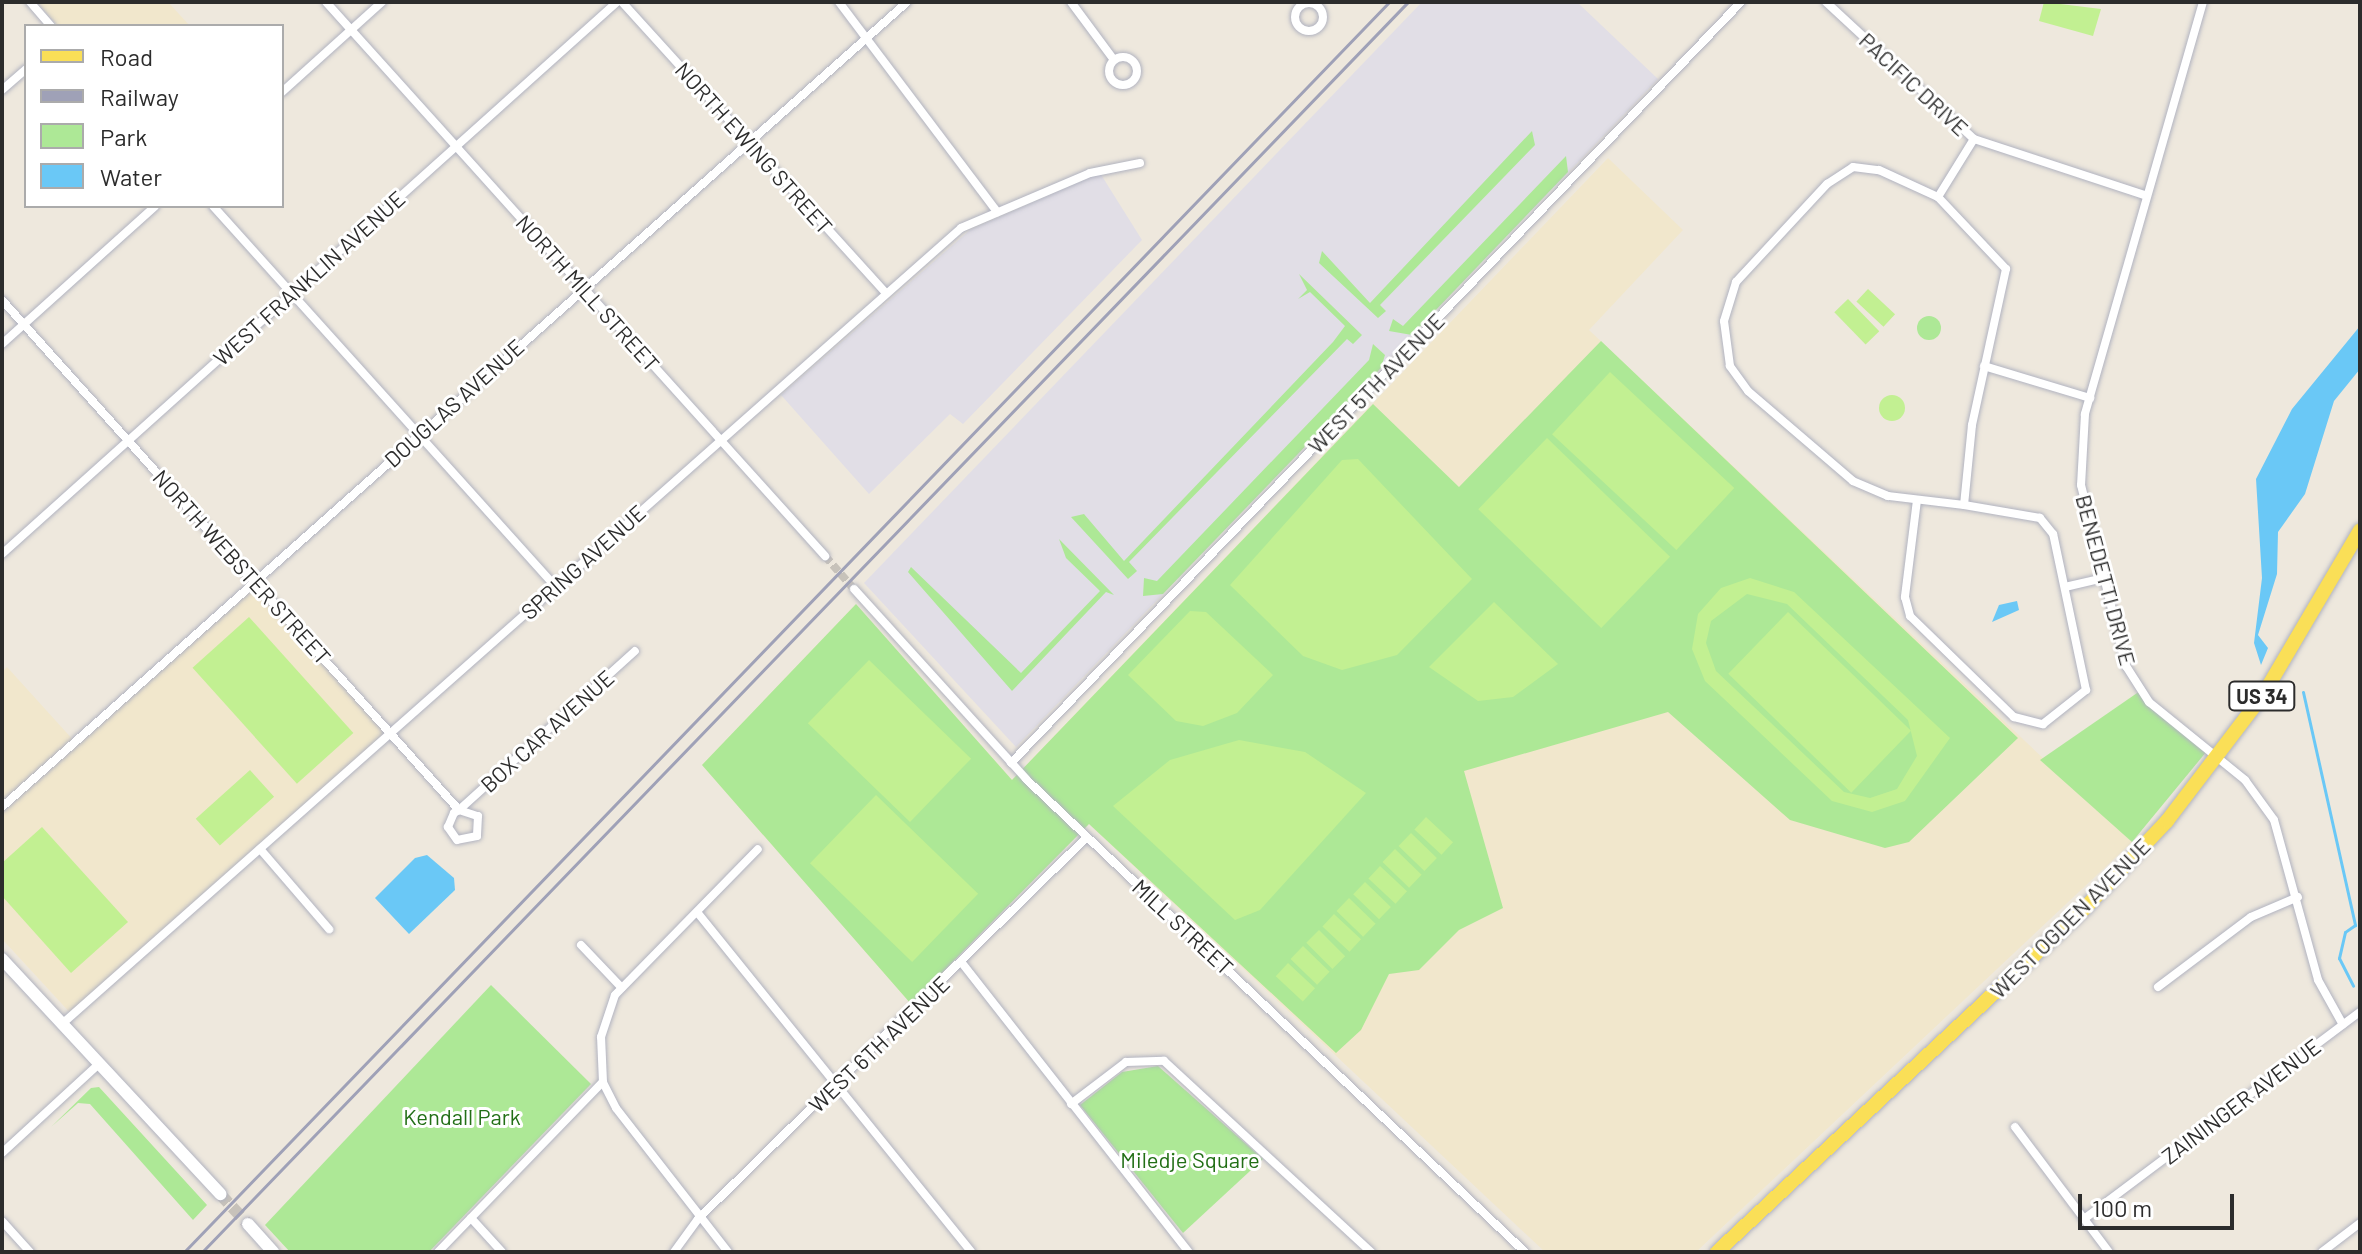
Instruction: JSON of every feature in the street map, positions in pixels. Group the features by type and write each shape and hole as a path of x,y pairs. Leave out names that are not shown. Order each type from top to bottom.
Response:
{"main road":[{"name":"WEST OGDEN AVENUE","path":"1717,1252 2084,909 2217,758 2304,632 2360,530"},
{"path":"2,959 220,1194"},
{"path":"248,1224 273,1252"}],"street":[{"path":"30,2 49,24"},
{"name":"NORTH MILL STREET","path":"326,2 825,556"},
{"path":"284,90 382,2"},
{"name":"NORTH EWING STREET","path":"620,2 886,293"},
{"name":"WEST FRANKLIN AVENUE","path":"2,554 620,2"},
{"path":"839,2 997,212"},
{"name":"DOUGLAS AVENUE","path":"2,807 863,35 907,2"},
{"path":"1071,2 1114,60"},
{"name":"WEST 5TH AVENUE","path":"1011,763 1741,2"},
{"name":"PACIFIC DRIVE","path":"1826,2 1974,139 2147,196"},
{"name":"BENEDETTI DRIVE","path":"2203,2 2090,398 2079,469 2101,579 2120,650 2140,689 2250,785 2274,820 2323,993 2343,1025"},
{"path":"2,90 24,71"},
{"path":"1938,197 1974,139"},
{"name":"SPRING AVENUE","path":"62,1024 961,228 1090,173 1140,163"},
{"path":"1917,500 1906,608 1923,631 2027,724 2043,724 2086,690 2065,587 2046,522 1870,490 1799,439 1738,378 1724,321 1744,268 1844,171 1870,167 1938,197 2006,269 1984,366 1964,505"},
{"path":"2,344 153,208"},
{"path":"215,208 555,586"},
{"name":"NORTH WEBSTER STREET","path":"2,300 459,810 478,816 473,840 450,832 459,810"},
{"path":"1984,366 2090,398"},
{"path":"2065,587 2101,579"},
{"name":"MILL STREET","path":"854,589 1011,763 1525,1252"},
{"name":"BOX CAR AVENUE","path":"459,810 635,651"},
{"name":"WEST 6TH AVENUE","path":"674,1252 698,1219 1087,837"},
{"path":"260,849 329,929"},
{"path":"728,1252 698,1219 603,1082 602,1025 622,988 758,849"},
{"path":"2158,987 2251,917 2298,897"},
{"path":"697,912 971,1252"},
{"path":"581,945 622,988"},
{"path":"962,963 1189,1252"},
{"name":"ZAININGER AVENUE","path":"2084,1219 2360,1012"},
{"path":"1071,1104 1126,1062 1164,1061 1371,1252"},
{"path":"2,1153 100,1063"},
{"path":"438,1252 603,1082"},
{"path":"2015,1127 2109,1252"},
{"path":"471,1218 502,1252"},
{"path":"2,1221 30,1252"},
{"path":"2322,1252 2360,1223"}],"shaded area":[{"path":"37,2 168,2 188,24 56,24"},
{"path":"1422,2 1577,2 1658,79 1016,747 864,583"},
{"path":"1608,158 1683,230 1589,330 2132,842 1696,1252 1545,1252 1089,824 911,1004 702,765 856,604 1012,780"},
{"path":"1100,173 1142,240 963,424 950,414 869,494 781,395 970,230"},
{"path":"256,583 390,734 74,1017 2,939 2,672 7,667 75,742"}],"green space":[{"path":"2044,2 2101,9 2093,36 2039,21"},
{"path":"1532,131 1535,145 1380,305 1386,311 1378,318 1319,263 1322,251 1370,303"},
{"path":"1566,156 1568,172 1412,335 1389,331 1393,319 1403,326"},
{"path":"1299,274 1362,335 1353,344 1347,339 1129,562 1137,571 1128,579 1071,517 1084,514 1124,561 1333,342 1345,326 1310,292 1298,299 1307,290"},
{"path":"1868,289 1895,314 1883,327 1856,301"},
{"path":"1848,299 1879,331 1866,345 1834,312"},
{"path":"1929,316 1940,323 1941,328 1934,339 1929,340 1918,333 1917,328 1924,317"},
{"path":"1601,341 2018,738 1909,842 1885,848 1790,820 1668,712 1464,771 1503,908 1459,930 1419,970 1389,974 1361,1030 1336,1053 1089,824 911,1004 702,765 856,604 1012,780 1373,404 1459,487"},
{"path":"1373,344 1385,355 1381,368 1163,594 1143,596 1144,578 1157,581 1369,360"},
{"path":"1610,372 1734,488 1676,550 1552,434"},
{"path":"1892,395 1901,399 1905,408 1901,417 1892,421 1883,417 1879,408 1883,399"},
{"path":"1547,438 1670,557 1601,628 1478,509"},
{"path":"1358,459 1472,579 1397,655 1342,670 1303,656 1230,585 1342,460"},
{"path":"1059,539 1114,595 1106,592 1012,691 908,572 911,567 1021,673 1100,591 1066,558"},
{"path":"1750,578 1794,592 1950,738 1905,801 1872,812 1832,801 1705,681 1692,649 1698,614 1721,588","holes":["1747,594 1787,604 1908,720 1917,756 1897,789 1870,798 1844,792 1716,671 1706,643 1711,621"]},
{"path":"1494,602 1558,664 1513,697 1478,701 1429,667"},
{"path":"1190,611 1206,612 1273,675 1237,713 1203,726 1176,721 1128,675"},
{"path":"1788,612 1911,731 1851,793 1728,674"},
{"path":"249,617 353,733 297,784 193,668"},
{"path":"869,660 971,759 910,822 808,723"},
{"path":"2140,691 2207,751 2132,842 2040,760"},
{"path":"1239,740 1305,752 1366,793 1260,910 1235,920 1113,806 1170,760"},
{"path":"250,770 274,797 220,846 196,819"},
{"path":"876,795 978,894 912,962 810,863"},
{"path":"1426,817 1453,842 1441,855 1414,829"},
{"path":"42,827 128,922 71,973 2,896 2,863"},
{"path":"1411,833 1437,858 1424,871 1398,846"},
{"path":"1395,849 1422,875 1409,888 1382,862"},
{"path":"1380,866 1407,891 1395,904 1368,878"},
{"path":"1365,882 1391,907 1379,919 1353,894"},
{"path":"1349,898 1376,924 1363,937 1336,911"},
{"path":"1334,914 1361,939 1349,952 1322,926"},
{"path":"1319,930 1345,956 1332,969 1306,943"},
{"path":"1303,946 1330,972 1317,985 1290,959"},
{"path":"1288,963 1315,988 1303,1001 1276,976"},
{"name":"Kendall Park","path":"491,985 591,1084 429,1252 290,1252 265,1225"},
{"name":"Miledje Square","path":"1158,1066 1263,1159 1183,1233 1080,1105 1122,1072"},
{"path":"99,1087 207,1205 193,1220 90,1104 78,1103 51,1127 91,1088"}],"water":[{"path":"2360,326 2360,369 2334,401 2305,494 2278,532 2277,574 2258,635 2268,648 2261,665 2254,643 2262,578 2256,479 2292,409"},
{"path":"2017,601 2019,610 1992,622 1999,605"},
{"path":"427,855 454,878 455,890 409,934 375,898 415,858"}],"waterway":[{"path":"2303,692 2355,925 2345,932 2339,958 2353,986"}],"tunnel":[{"path":"825,556 854,589"},
{"path":"220,1194 248,1224"}],"railway":[{"path":"184,1252 1389,2"},
{"path":"202,1252 1408,2"}]}
